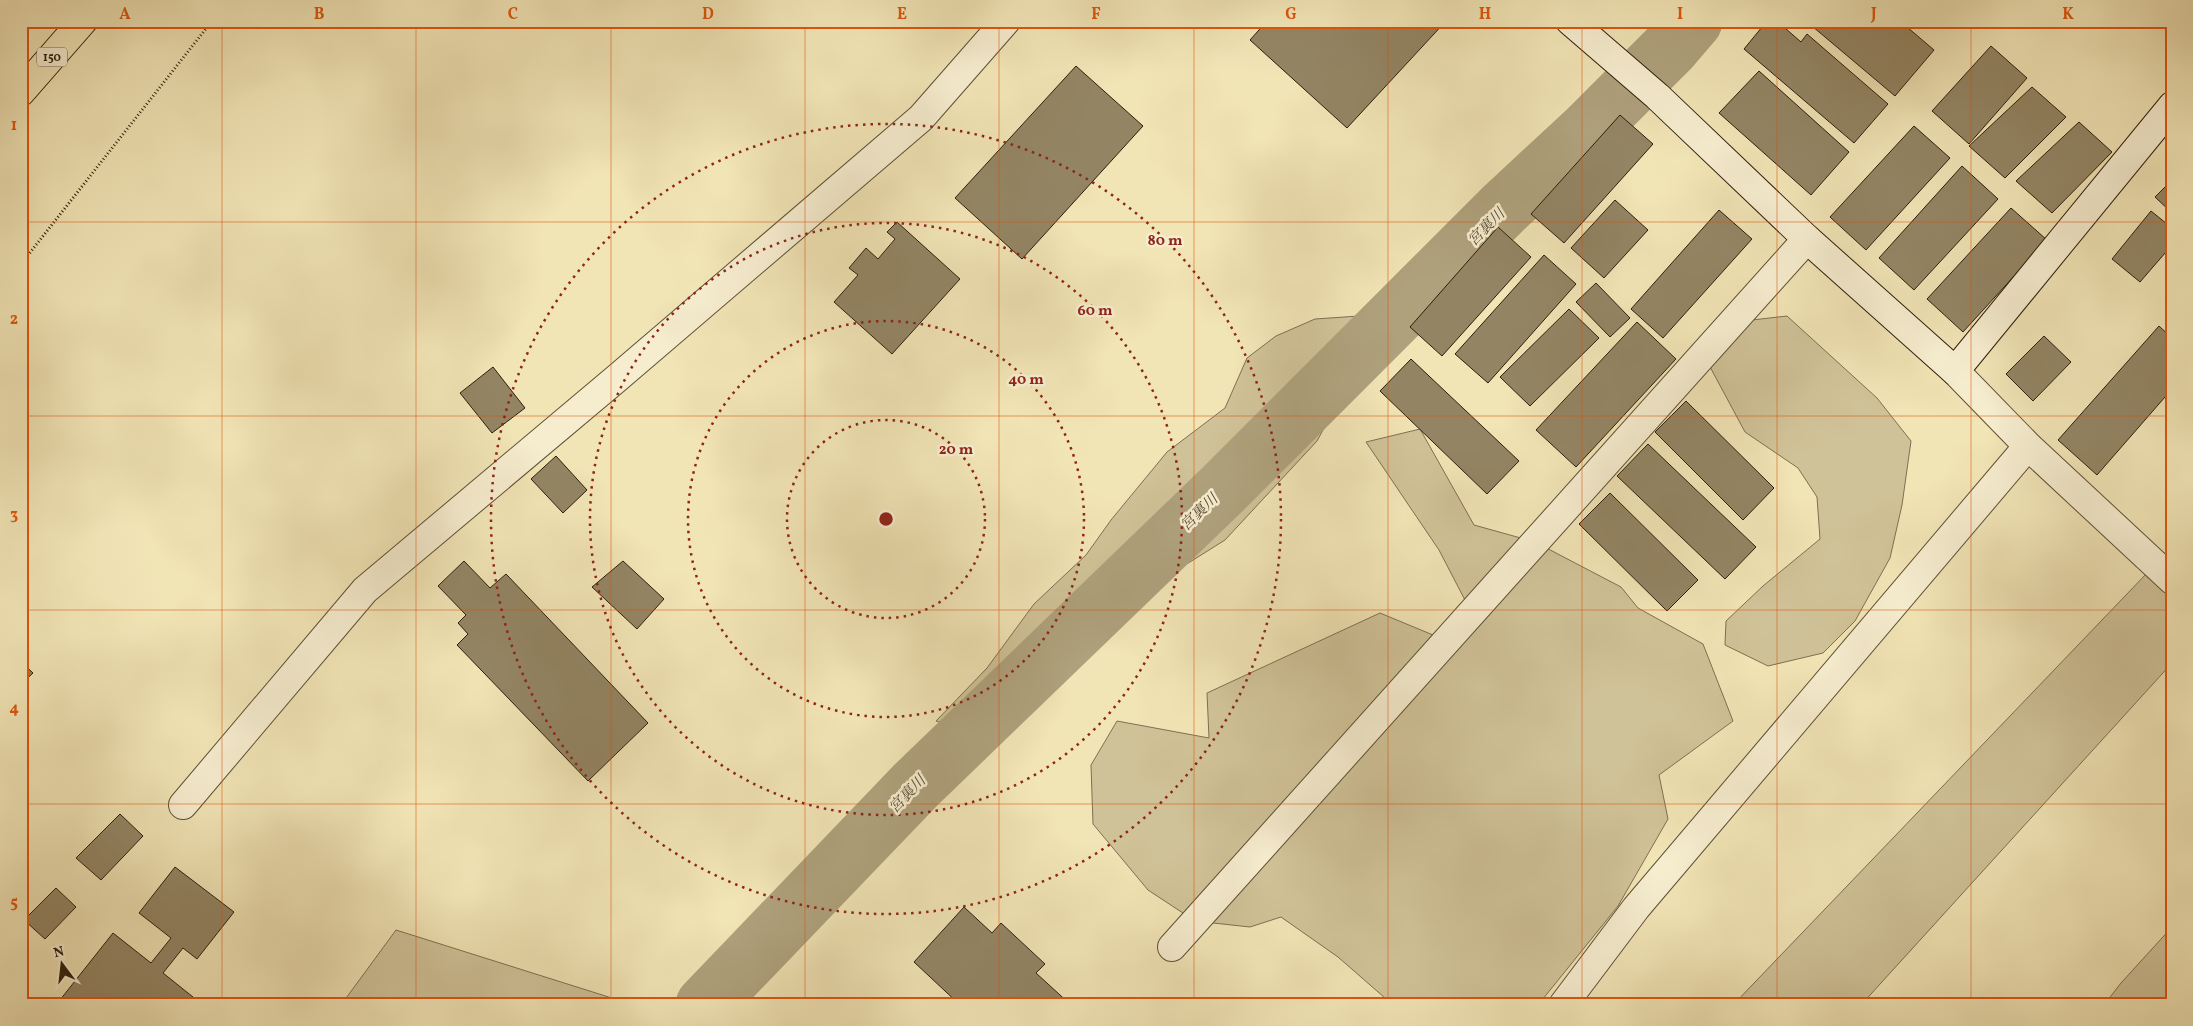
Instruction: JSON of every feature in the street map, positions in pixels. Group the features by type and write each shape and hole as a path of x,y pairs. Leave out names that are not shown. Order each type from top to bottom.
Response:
{"highway":[{"name":"150","path":"21,92 83,21"}],"street":[{"path":"183,805 365,590 616,379 921,118 1006,21"},
{"path":"1570,21 1657,96 1807,239 1955,371 2028,446 2172,580"},
{"path":"1955,371 2172,106"},
{"path":"1172,947 1807,239"},
{"path":"1563,1005 1636,908 2028,446"}],"path":[{"path":"21,264 212,21"}],"shaded area":[{"path":"1359,316 1354,373 1317,441 1225,540 1104,616 1001,741 936,721 987,668 1034,604 1086,555 1111,520 1167,452 1225,408 1247,358 1276,336 1315,319"},
{"path":"1787,316 1877,398 1911,441 1902,505 1890,558 1855,621 1823,653 1768,666 1725,645 1726,621 1763,586 1820,539 1817,497 1798,468 1745,432 1709,365 1752,320"},
{"path":"1420,429 1474,525 1535,542 1621,587 1638,608 1703,644 1733,721 1659,775 1668,819 1618,906 1538,1005 1393,1005 1338,957 1281,917 1250,927 1195,921 1148,890 1093,824 1091,765 1117,721 1209,738 1207,693 1380,613 1433,635 1467,604 1439,550 1366,442"},
{"path":"2172,547 2172,663 1861,1005 1733,1005"},
{"path":"2172,927 2172,1005 2104,1005 2121,983"},
{"path":"396,930 634,1005 341,1005"}],"building":[{"path":"1267,21 1446,21 1347,128 1250,40"},
{"path":"1767,21 1777,21 1801,42 1807,34 1888,104 1854,143 1744,49"},
{"path":"1806,21 1900,21 1934,50 1895,96"},
{"path":"1991,46 2027,78 1969,144 1932,111"},
{"path":"1076,66 1143,126 1022,259 955,198"},
{"path":"1759,71 1849,152 1811,195 1719,113"},
{"path":"2032,87 2066,117 2005,178 1969,146"},
{"path":"1620,115 1653,144 1564,243 1531,214"},
{"path":"2079,122 2112,152 2052,213 2016,181"},
{"path":"1914,126 1950,158 1866,250 1830,217"},
{"path":"1962,166 1998,199 1914,290 1879,258"},
{"path":"2172,180 2172,213 2155,197"},
{"path":"1615,200 1648,230 1604,278 1571,248"},
{"path":"2011,208 2047,240 1963,332 1927,299"},
{"path":"1719,210 1752,239 1663,338 1631,309"},
{"path":"2151,211 2172,228 2172,245 2140,282 2112,259"},
{"path":"897,222 960,279 892,354 834,302 858,275 849,268 866,248 878,259 895,239 887,232"},
{"path":"1498,227 1531,257 1442,356 1410,327"},
{"path":"1544,255 1576,284 1488,383 1455,354"},
{"path":"1596,283 1630,318 1610,337 1576,302"},
{"path":"1569,309 1599,338 1530,406 1500,377"},
{"path":"1637,322 1676,359 1576,467 1536,430"},
{"path":"2159,326 2172,338 2172,389 2097,475 2058,440"},
{"path":"2044,336 2071,362 2033,401 2006,374"},
{"path":"1411,359 1519,461 1487,494 1380,391"},
{"path":"493,367 525,408 492,433 460,393"},
{"path":"1686,401 1774,488 1743,520 1655,432"},
{"path":"1648,444 1756,547 1725,579 1617,476"},
{"path":"556,456 587,490 563,513 531,479"},
{"path":"1610,493 1698,580 1667,611 1579,524"},
{"path":"464,561 490,588 506,574 648,723 588,781 457,645 468,634 458,623 466,615 438,586"},
{"path":"623,561 664,599 637,629 592,587"},
{"path":"21,662 33,673 21,684"},
{"path":"120,814 143,836 101,880 76,858"},
{"path":"175,867 234,912 197,959 183,948 163,973 203,1005 56,1005 113,933 151,963 171,938 139,913"},
{"path":"56,888 76,907 45,939 24,920"},
{"path":"964,907 992,933 1001,923 1045,964 1036,973 1071,1005 960,1005 914,962"},
{"path":"874,998 881,1005 868,1005"}],"waterway":[{"name":"宮裏川","path":"705,1005 916,785 1224,488 1504,208 1588,130 1669,49 1693,21"}]}
